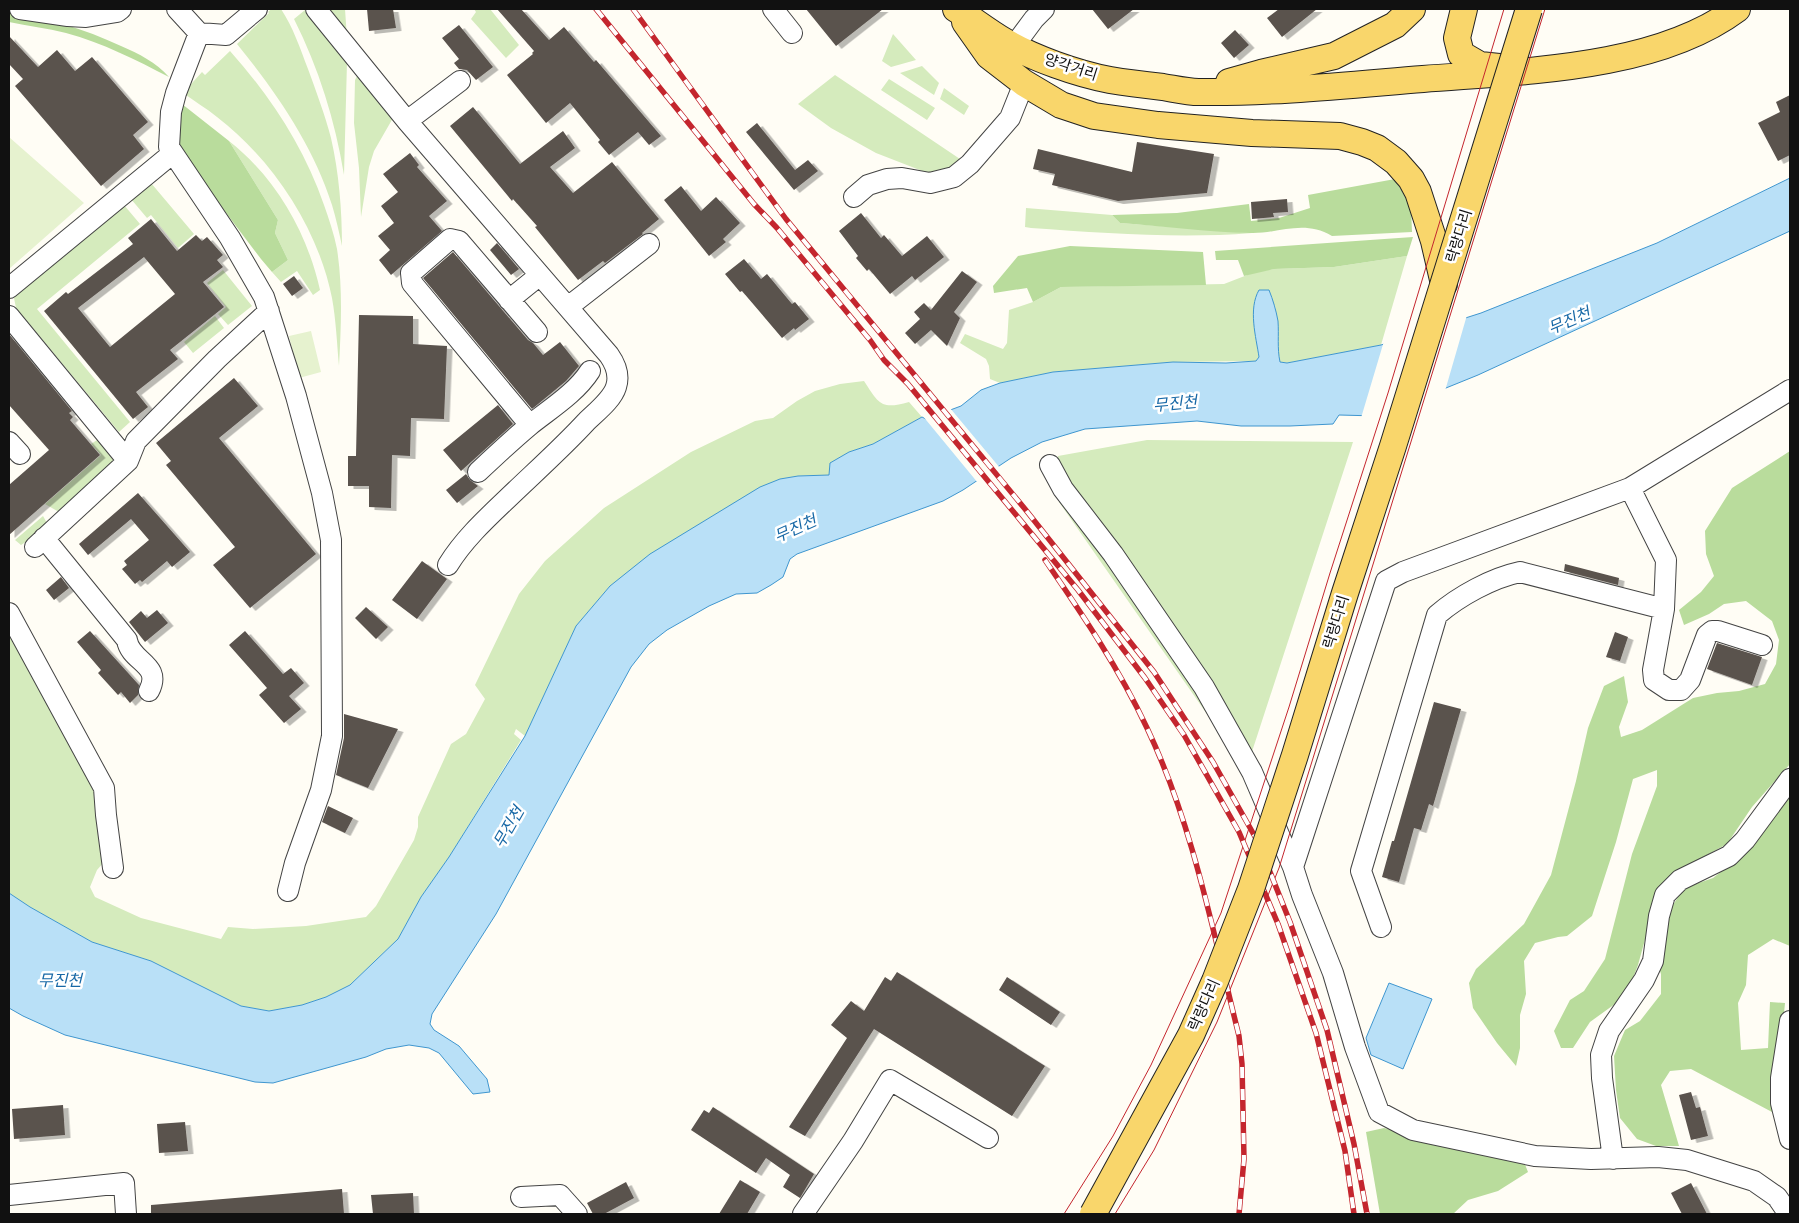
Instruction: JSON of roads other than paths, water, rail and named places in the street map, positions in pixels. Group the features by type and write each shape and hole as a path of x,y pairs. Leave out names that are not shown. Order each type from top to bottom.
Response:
{"main road":[{"name":"양각거리","path":"956,9 1004,41 1045,60 1108,80 1197,92 1281,90 1537,70"},
{"path":"956,9 989,56 1029,86 1061,105 1094,116 1158,126 1252,133 1340,136 1377,148 1396,162 1411,179 1418,192 1434,241 1444,284"},
{"path":"1197,92 1260,73 1334,56 1395,25 1412,9"},
{"path":"1464,9 1457,38 1461,54 1480,65 1537,70 1594,62 1658,48 1690,36 1722,20 1737,9"},
{"name":"락랑다리","path":"1093,1214 1191,1035 1215,981 1251,889 1296,755 1344,593 1393,446 1529,9"}],"street":[{"path":"20,9 94,16 117,12 121,9"},
{"path":"177,9 198,33 226,35 257,9"},
{"path":"316,9 407,120 616,365 618,376 616,388 608,399 577,432 466,540 448,565"},
{"path":"773,9 792,33"},
{"path":"1014,46 1044,9"},
{"path":"198,33 171,112 169,147 230,238 264,297 296,396 322,493 331,540 332,736 321,790 294,863 288,891"},
{"path":"407,120 460,81"},
{"path":"854,197 868,185 887,179 902,178 930,183 954,178 970,164 1010,118 1029,86"},
{"path":"9,288 173,153"},
{"path":"530,425 412,283 410,273 450,240 460,242 537,332"},
{"path":"568,307 649,244"},
{"path":"509,300 540,275"},
{"path":"149,691 154,678 152,672 128,646 127,640 40,542 128,461 136,441 217,359 269,311"},
{"path":"9,316 128,461"},
{"path":"478,472 530,425 567,395 590,371"},
{"path":"1293,867 1386,581 1403,572 1630,488 1790,390"},
{"path":"1050,465 1063,489 1113,554 1204,687 1252,772 1293,867 1333,973 1355,1047 1379,1112 1413,1130 1535,1156 1591,1159 1658,1157 1687,1160 1754,1181 1786,1202"},
{"path":"1630,488 1666,560 1664,609 1653,670 1654,680 1670,690 1681,690 1690,680 1707,635 1712,631 1718,631 1762,645"},
{"path":"1381,927 1361,871 1437,615 1449,605 1503,576 1520,572 1664,609"},
{"path":"9,613 104,788 113,868"},
{"path":"1613,1158 1602,1078 1601,1055 1609,1031 1644,980 1652,961 1659,916 1665,895 1680,880 1729,856 1745,840 1763,813 1790,779"},
{"path":"1790,1021 1781,1078 1781,1103 1790,1139"},
{"path":"803,1214 853,1142 890,1080 988,1138"},
{"path":"9,1195 124,1182 126,1214"},
{"path":"520,1197 560,1195 577,1214"}],"water":[{"name":"무진천","path":"1790,178 1790,231 1478,375 1377,416 1339,415 1333,424 1290,426 1241,426 1197,421 1085,429 1042,442 1011,458 943,501 797,554 790,559 783,577 771,585 757,593 736,594 709,606 667,630 649,644 631,667 496,914 432,1014 430,1024 434,1030 459,1046 487,1079 490,1092 473,1094 439,1053 429,1048 409,1045 386,1049 366,1057 273,1083 255,1082 65,1035 9,1008 9,893 92,942 151,961 241,1006 269,1011 302,1005 326,997 350,985 398,939 421,897 449,857 525,736 576,626 610,586 650,554 760,487 780,479 798,476 829,475 830,463 849,452 873,444 922,417 926,419 961,406 981,390 1000,383 1053,372 1173,362 1226,363 1256,361 1259,357 1253,314 1259,290 1269,290 1274,305 1278,321 1280,362 1287,363 1381,345 1481,313 1657,243"},
{"path":"1389,983 1432,999 1403,1069 1371,1055 1366,1038"}],"tram line":[{"path":"1064,1214 1113,1136 1151,1065 1221,913 1289,707 1388,393 1504,9"},
{"path":"1115,1214 1154,1150 1217,1022 1279,868 1545,9"}],"railway":[{"path":"596,9 754,204 777,228 870,340 884,360 908,384 1078,590 1145,678 1184,735 1239,832 1278,924 1316,1033 1345,1151 1354,1214"},
{"path":"633,9 786,219 1025,509 1154,672 1213,762 1258,842 1290,922 1327,1030 1354,1144 1367,1214"},
{"path":"1045,560 1099,642 1136,706 1163,765 1189,841 1211,918 1239,1036 1242,1064 1244,1159 1239,1214"}]}
